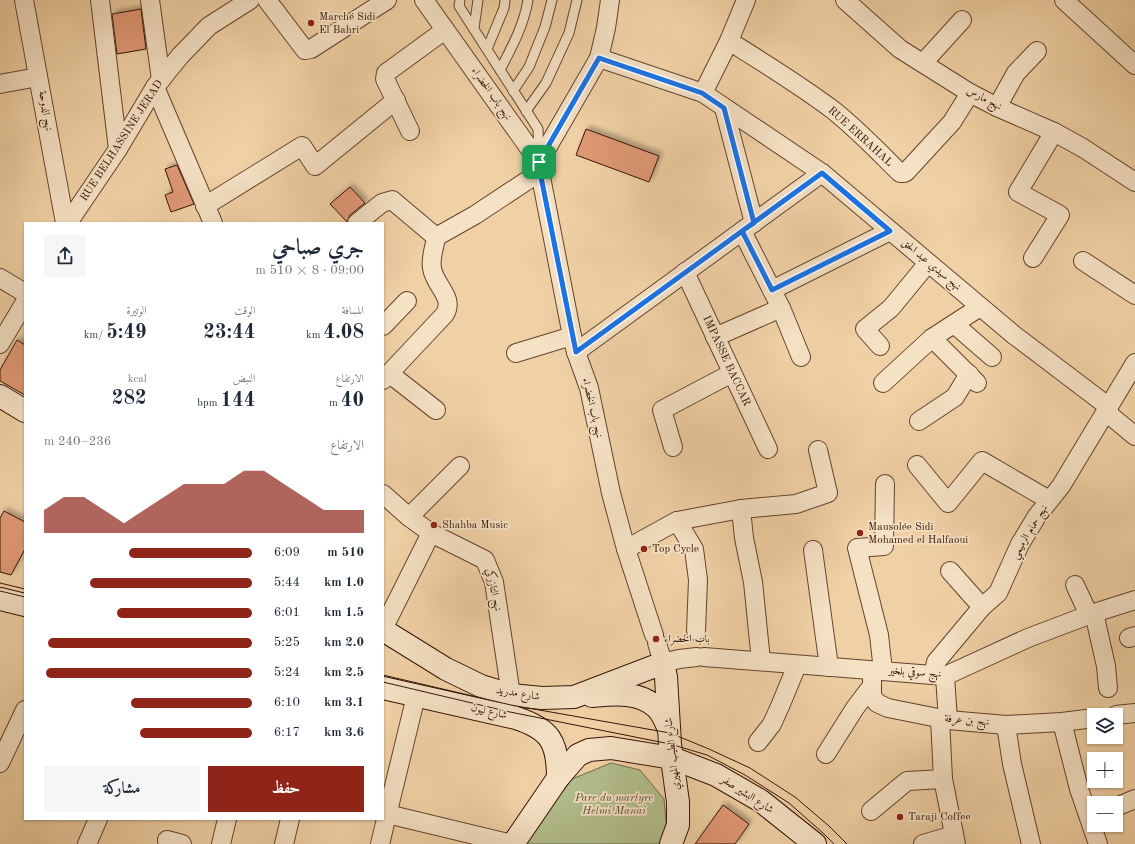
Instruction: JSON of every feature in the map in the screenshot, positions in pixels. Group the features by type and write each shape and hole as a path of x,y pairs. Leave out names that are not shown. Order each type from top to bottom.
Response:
{"street":[{"name":"نهج الدوحة","path":"24,0 65,222"},
{"path":"100,0 118,149"},
{"path":"150,0 158,83 213,222"},
{"name":"RUE BELHASSINE JERAD","path":"69,222 118,149 158,83 180,56 209,26 250,0"},
{"path":"267,0 305,50 311,49 387,0"},
{"name":"نهج باب الخضراء","path":"424,0 540,167 574,344 590,388 611,493 626,549 658,647"},
{"path":"436,237 475,215 540,167 599,58 606,28 610,0"},
{"path":"702,93 729,41 746,0"},
{"name":"نهج مارس","path":"844,0 900,49 970,93 997,107 1054,132 1083,148 1135,182"},
{"path":"1064,0 1135,64"},
{"path":"923,63 962,20"},
{"path":"410,131 385,79 386,73 445,30"},
{"name":"RUE ERRAHAL","path":"729,41 834,111 856,129 900,173 906,172 952,122 970,93"},
{"path":"997,107 1016,73 1036,50"},
{"name":"نهج سيدي عبد الحق","path":"599,58 702,93 822,173 1014,336 1107,409 1135,436"},
{"path":"0,84 38,77"},
{"path":"205,206 302,146 315,166 396,100"},
{"path":"724,108 748,227 772,290 801,357"},
{"path":"1033,258 1060,215 1018,192 1054,132"},
{"path":"516,353 574,344 685,272 822,173"},
{"path":"358,222 382,203 392,200 436,237"},
{"path":"772,290 890,231"},
{"path":"436,237 432,269 448,302 448,309 386,378 436,410"},
{"path":"1083,261 1135,295"},
{"path":"880,346 865,329 891,308 928,263"},
{"name":"IMPASSE BACCAR","path":"685,272 714,337 768,449"},
{"path":"0,278 24,292"},
{"path":"384,325 407,300"},
{"path":"0,344 24,304"},
{"path":"883,383 932,338 980,307"},
{"path":"714,337 781,308"},
{"path":"954,324 992,357"},
{"path":"919,421 955,397 974,379 932,338"},
{"name":"نهج حمام الرميمي","path":"939,676 936,662 982,607 998,593 1020,544 1036,516 1061,486 1135,363"},
{"path":"673,447 662,410 732,374"},
{"path":"0,396 24,410"},
{"path":"626,549 677,521 741,509 796,504 828,493 818,450"},
{"path":"917,465 948,503 982,461 1049,500"},
{"path":"409,517 460,466"},
{"path":"826,754 876,676 879,635 857,548 884,546 885,484"},
{"name":"نهج التازركي","path":"384,495 409,517 431,533 485,560 489,566 494,582 512,695"},
{"path":"741,509 744,538 753,582 761,661"},
{"path":"677,521 694,549 698,580 696,631"},
{"path":"384,628 431,533"},
{"path":"813,550 829,667"},
{"path":"950,571 982,607"},
{"path":"1075,585 1092,614 1106,666 1108,688"},
{"path":"0,599 24,605"},
{"name":"نهج سوقي بلخير","path":"658,647 680,659 700,657 761,661 829,667 876,676 939,676 1028,638 1135,600"},
{"name":"شارع مدريد","path":"384,631 446,669 480,686 512,695 542,698 574,697 658,647"},
{"name":"شارع الطيب المهيري","path":"658,647 666,677 672,758 678,802 678,825 670,844"},
{"path":"758,742 772,724 797,665"},
{"name":"نهج بن عرفة","path":"876,676 871,693 874,699 882,706 944,719 1006,725 1062,722 1087,719"},
{"path":"923,844 955,839 943,779 944,719 939,676"},
{"name":"شارع ليون","path":"384,688 516,718 530,723 541,729 550,739 558,761 558,778"},
{"path":"574,697 619,694 636,697 658,708 670,733"},
{"path":"380,844 385,814 416,696"},
{"path":"0,763 24,712"},
{"path":"1123,714 1135,713"},
{"path":"1062,722 1079,789 1087,806"},
{"path":"1006,725 1012,764 1030,844"},
{"name":"شارع البشير صفر","path":"512,844 558,778 578,755 589,750 611,748 672,758 716,775 761,801 815,844"},
{"path":"871,811 907,781 943,779"},
{"path":"1123,803 1135,798"},
{"path":"385,814 512,844"},
{"path":"88,844 98,820"},
{"path":"221,844 227,820"},
{"path":"284,844 290,820"},
{"path":"1095,832 1098,844"}],"lane":[{"path":"460,0 459,6 538,129 540,167"},
{"path":"474,28 478,0"},
{"path":"487,49 504,8 505,0"},
{"path":"500,70 512,48 525,16 528,0"},
{"path":"513,91 529,67 546,27 552,0"},
{"path":"526,111 546,83 569,32 577,0"}],"green space":[{"name":"Parc du martyre Helmi Manai","path":"611,763 640,770 664,799 667,833 658,844 524,844 572,779"}],"building":[{"path":"141,9 146,49 117,54 112,14"},
{"path":"586,129 659,156 649,182 576,155"},
{"path":"177,165 194,204 171,212 165,195 173,192 165,169"},
{"path":"350,187 365,203 350,215 347,222 330,204"},
{"path":"17,340 24,344 24,394 0,381 0,370"},
{"path":"4,511 24,521 24,551 11,575 0,572 0,518"},
{"path":"723,805 749,824 735,844 695,844"}],"tram line":[{"path":"0,583 24,589"},
{"path":"0,591 24,597"},
{"path":"384,675 511,705 670,733 750,768 795,797 829,826 847,844"},
{"path":"384,682 510,712 670,744 707,755 745,775 789,803 834,844"}],"place":[{"name":"Marché Sidi El Bahri","path":"311,23"},
{"name":"Shahba Music","path":"434,525"},
{"name":"Mausolée Sidi Mohamed el Halfaoui","path":"860,533"},
{"name":"Top Cycle","path":"644,549"},
{"name":"باب الخضراء","path":"656,639"},
{"name":"Taraji Coffee","path":"900,817"}],"route":[{"path":"539,162 576,352 685,272 742,231 754,223 822,173 890,231 772,290 742,231 754,223 724,108 702,93 599,58 539,162"}]}
